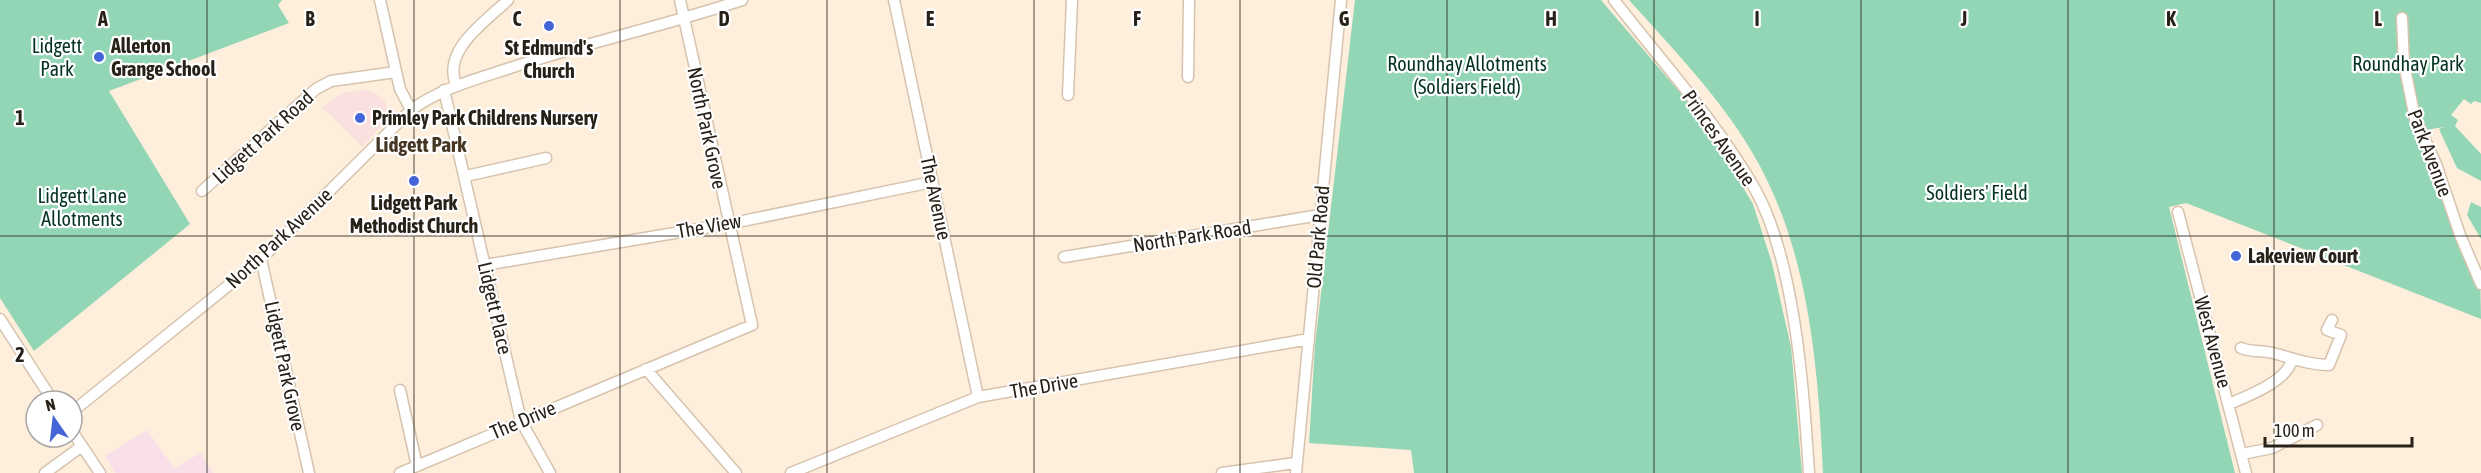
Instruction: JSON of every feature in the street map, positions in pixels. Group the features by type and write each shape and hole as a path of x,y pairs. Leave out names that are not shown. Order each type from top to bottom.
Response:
{"street":[{"path":"380,0 396,72 411,110"},
{"path":"508,0 455,56 451,72 456,86 557,52 684,19 742,0"},
{"name":"North Park Grove","path":"680,0 752,326"},
{"name":"The Avenue","path":"894,0 978,397"},
{"path":"1068,95 1072,0"},
{"path":"1188,77 1189,0"},
{"name":"Old Park Road","path":"1296,468 1341,0"},
{"name":"Princes Avenue","path":"1614,0 1720,134 1756,192 1779,253 1796,341 1805,411 1809,473"},
{"name":"Park Avenue","path":"2402,18 2408,89 2419,131 2438,168 2460,235 2481,284"},
{"name":"Lidgett Park Road","path":"202,191 316,89 332,81 396,72"},
{"name":"North Park Avenue","path":"84,402 261,259 411,110 444,90 456,86"},
{"name":"Lidgett Place","path":"444,90 466,176 521,421 550,473"},
{"path":"466,176 546,158"},
{"name":"The View","path":"485,266 728,224 932,182"},
{"name":"West Avenue","path":"2178,212 2246,473"},
{"name":"North Park Road","path":"1064,257 1320,215"},
{"name":"Lidgett Park Grove","path":"261,259 309,473"},
{"path":"0,319 45,389"},
{"path":"2241,348 2255,353 2270,352 2314,365 2329,364 2341,334 2327,330 2332,320"},
{"name":"The Drive","path":"408,471 521,421 752,326"},
{"name":"The Drive","path":"791,473 978,397 1309,339"},
{"path":"2229,404 2262,390 2291,367 2292,359"},
{"path":"646,369 736,473"},
{"path":"400,390 408,471"},
{"path":"2242,454 2272,448 2317,425"},
{"path":"45,473 78,449"},
{"path":"84,449 100,473"},
{"path":"1222,473 1296,468"}],"shaded area":[{"name":"Primley Park Childrens Nursery","path":"365,90 374,92 385,101 388,115 386,121 362,147 322,107 344,92"},
{"path":"147,430 174,468 201,453 213,473 115,473 105,456"}],"green space":[{"name":"Lidgett Lane Allotments","path":"0,0 282,0 278,5 289,23 109,91 190,224 34,351 0,298"},
{"name":"Roundhay Allotments (Soldiers Field)","path":"1355,0 1601,0 1700,116 1753,204 1772,263 1791,347 1802,473 1414,473 1411,450 1309,443 1315,345"},
{"name":"Soldiers' Field","path":"1629,0 2481,0 2481,103 2474,101 2471,104 2464,99 2451,115 2458,120 2455,126 2481,154 2481,181 2457,168 2439,129 2444,127 2420,131 2480,268 2481,319 2186,203 2169,207 2235,473 1823,473 1818,391 1807,308 1786,227 1771,189 1752,152 1725,111"},
{"path":"2471,202 2481,207 2481,239 2467,215"}],"place":[{"name":"St Edmund's Church","path":"549,26"},
{"name":"Allerton Grange School","path":"99,57"},
{"name":"Primley Park Childrens Nursery","path":"360,118"},
{"name":"Lidgett Park Methodist Church","path":"414,181"},
{"name":"Lakeview Court","path":"2236,256"}],"district":[{"name":"Lidgett Park","path":"421,145"}],"park label":[{"name":"Roundhay Park","path":"2408,64"}]}
